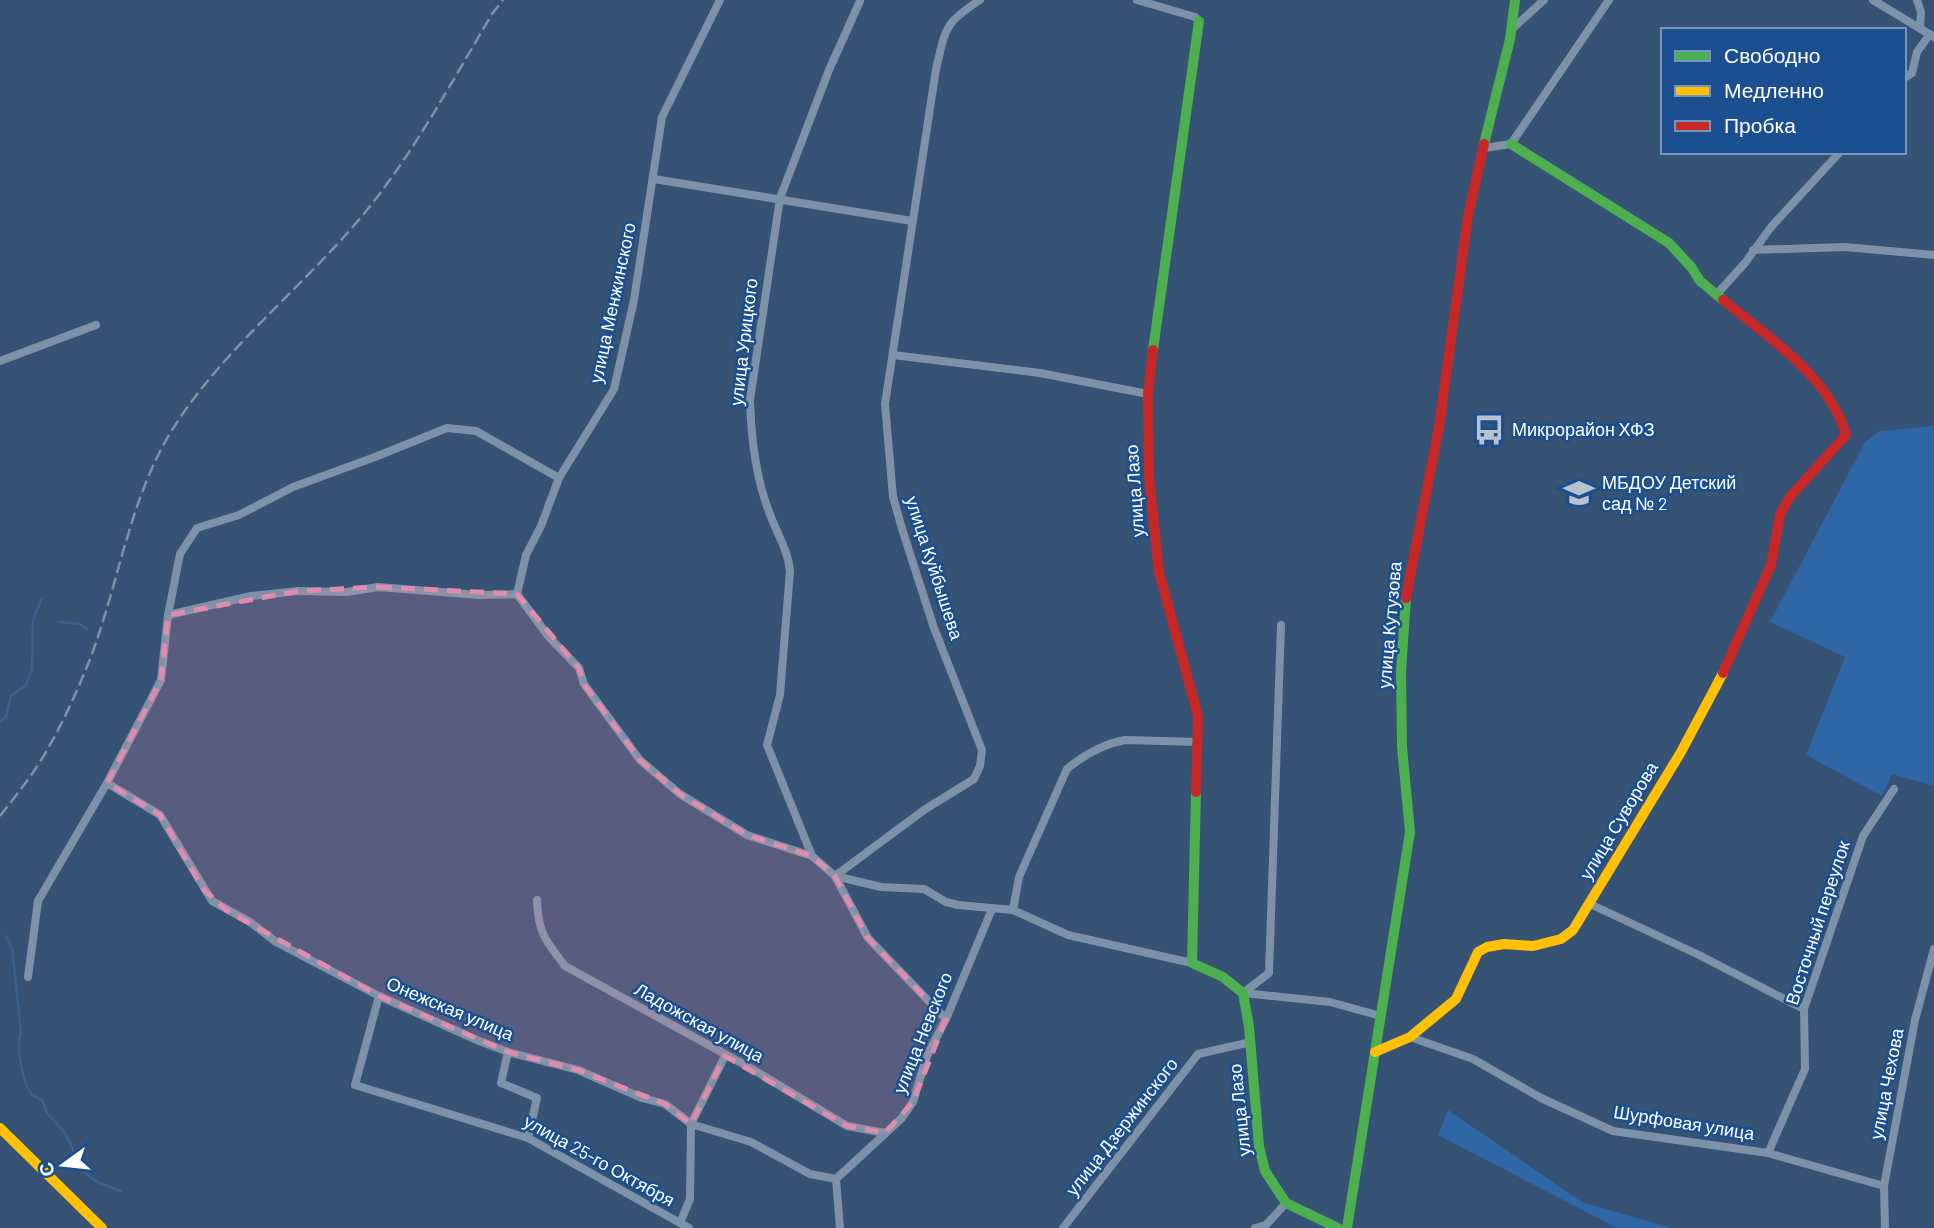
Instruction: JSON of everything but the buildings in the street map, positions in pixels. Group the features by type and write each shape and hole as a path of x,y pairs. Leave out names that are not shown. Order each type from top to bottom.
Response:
{"street":[{"name":"улица Менжинского","path":"517,594 526,555 541,526 559,478 614,388 634,300 662,117 720,0"},
{"name":"улица Куйбышева","path":"835,876 924,810 974,779 982,750 933,628 893,497 885,404 936,69 946,27 980,0"},
{"name":"улица Лазо","path":"1137,0 1195,17 1199,21 1163,269 1149,394 1149,476 1159,572 1198,716 1192,963"},
{"name":"улица Кутузова","path":"1347,1228 1410,832 1402,747 1401,672 1407,585 1439,427 1468,216 1512,29 1515,0"},
{"path":"1512,29 1544,0"},
{"path":"1511,144 1609,0"},
{"path":"1873,0 1932,35 1917,52 1912,73 1906,77"},
{"path":"1917,0 1921,12 1920,28"},
{"name":"улица Урицкого","path":"812,856 767,745 780,695 790,571 786,552 764,496 751,430 750,400 780,198 829,69 860,1"},
{"path":"1484,148 1511,144 1669,243 1700,281 1716,295 1771,227 1838,154"},
{"path":"654,179 912,221"},
{"path":"1754,250 1845,247 1934,254"},
{"name":"улица Суворова","path":"1375,1052 1410,1037 1456,999 1478,952 1487,947 1504,944 1533,946 1562,939 1573,930 1681,752 1727,666 1771,565 1780,515 1789,498 1846,435 1846,428 1806,368 1716,295"},
{"path":"0,361 96,325"},
{"path":"893,355 1040,373 1149,394"},
{"path":"28,977 38,901 107,783 161,680 168,615 180,554 197,528 239,514 293,487 447,428 476,430 559,478"},
{"path":"168,615 251,596 298,591 347,592 378,587 479,595 517,594 549,637 579,668 584,684 640,760 680,794 747,835 812,856 835,876 868,938 946,1019"},
{"path":"1243,993 1269,973 1280,625"},
{"path":"1013,910 1019,877 1067,769 1082,757 1114,742 1198,742"},
{"name":"Онежская улица","path":"107,783 160,814 212,901 250,922 276,942 379,996 508,1052 578,1070 642,1098 665,1104 691,1124 751,1142 810,1174 836,1179"},
{"name":"Восточный переулок","path":"1768,1153 1805,1069 1804,1009 1863,836 1894,789"},
{"path":"835,876 881,887 924,888 946,902 1013,910 1068,935 1192,963 1223,977 1243,993 1330,1002 1381,1016"},
{"name":"Ладожская улица","path":"537,900 538,923 547,943 565,966 847,1126 885,1133"},
{"path":"1590,904 1697,954 1804,1009"},
{"name":"улица Невского","path":"836,1179 902,1118 913,1102 927,1056 946,1019 992,909"},
{"name":"улица Чехова","path":"1885,1228 1884,1186 1915,1020 1934,948"},
{"name":"улица Лазо","path":"1243,993 1251,1042 1259,1146 1265,1171 1286,1203"},
{"name":"улица 25-го Октября","path":"379,996 355,1085 528,1138 689,1228"},
{"name":"Шурфовая улица","path":"1410,1037 1473,1059 1541,1098 1613,1131 1768,1153 1884,1186"},
{"name":"улица Дзержинского","path":"1063,1228 1198,1054 1251,1042"},
{"path":"508,1052 501,1083 537,1098 528,1138"},
{"path":"680,1223 690,1199 691,1124 725,1056"},
{"path":"0,1128 102,1228"},
{"path":"836,1179 839,1228"},
{"path":"1255,1228 1266,1225 1286,1203 1338,1228"}],"highlighted area":[{"path":"378,587 517,594 579,668 584,684 640,760 680,794 747,835 812,856 835,876 868,938 946,1019 913,1102 885,1133 847,1126 725,1056 691,1124 665,1104 578,1070 508,1052 379,996 226,910 204,890 160,815 107,783 161,680 168,615 298,591"}],"shaded area":[{"path":"1934,426 1934,786 1892,774 1882,796 1806,755 1845,657 1770,622 1865,442 1879,431"},
{"path":"1448,1110 1582,1202 1671,1228 1617,1228 1438,1135"}],"waterway":[{"path":"0,722 6,717 11,696 26,685 32,669 33,620 42,598"},
{"path":"60,622 80,624 87,629"},
{"path":"6,936 12,948 21,1032 20,1055 28,1089 32,1095 42,1100 47,1113 65,1133 84,1172 97,1182 121,1191"}],"railway":[{"path":"0,816 41,761 74,698 102,623 147,480 174,427 213,374 371,205 408,153 503,0"}],"traffic: fast":[{"path":"1484,144 1510,39 1515,0"},
{"path":"1153,350 1199,21"},
{"path":"1511,144 1669,243 1700,281 1723,300"},
{"path":"1347,1228 1410,832 1402,747 1401,672 1406,598"},
{"path":"1196,792 1192,963 1223,977 1243,993 1249,1027 1259,1146 1265,1171 1286,1203 1338,1228"}],"traffic: slow":[{"path":"1375,1052 1410,1037 1456,999 1478,952 1487,947 1504,944 1533,946 1561,939 1573,930 1681,752 1723,673"},
{"path":"0,1128 102,1228"}],"traffic: jam":[{"path":"1406,598 1439,427 1468,216 1484,144"},
{"path":"1723,300 1812,377 1838,414 1846,435 1789,498 1780,515 1771,565 1723,673"},
{"path":"1153,350 1148,394 1149,476 1159,572 1198,716 1196,792"}],"place":[{"name":"Микрорайон ХФЗ","path":"1489,430"},
{"name":"МБДОУ Детский сад № 2","path":"1579,493"}]}
